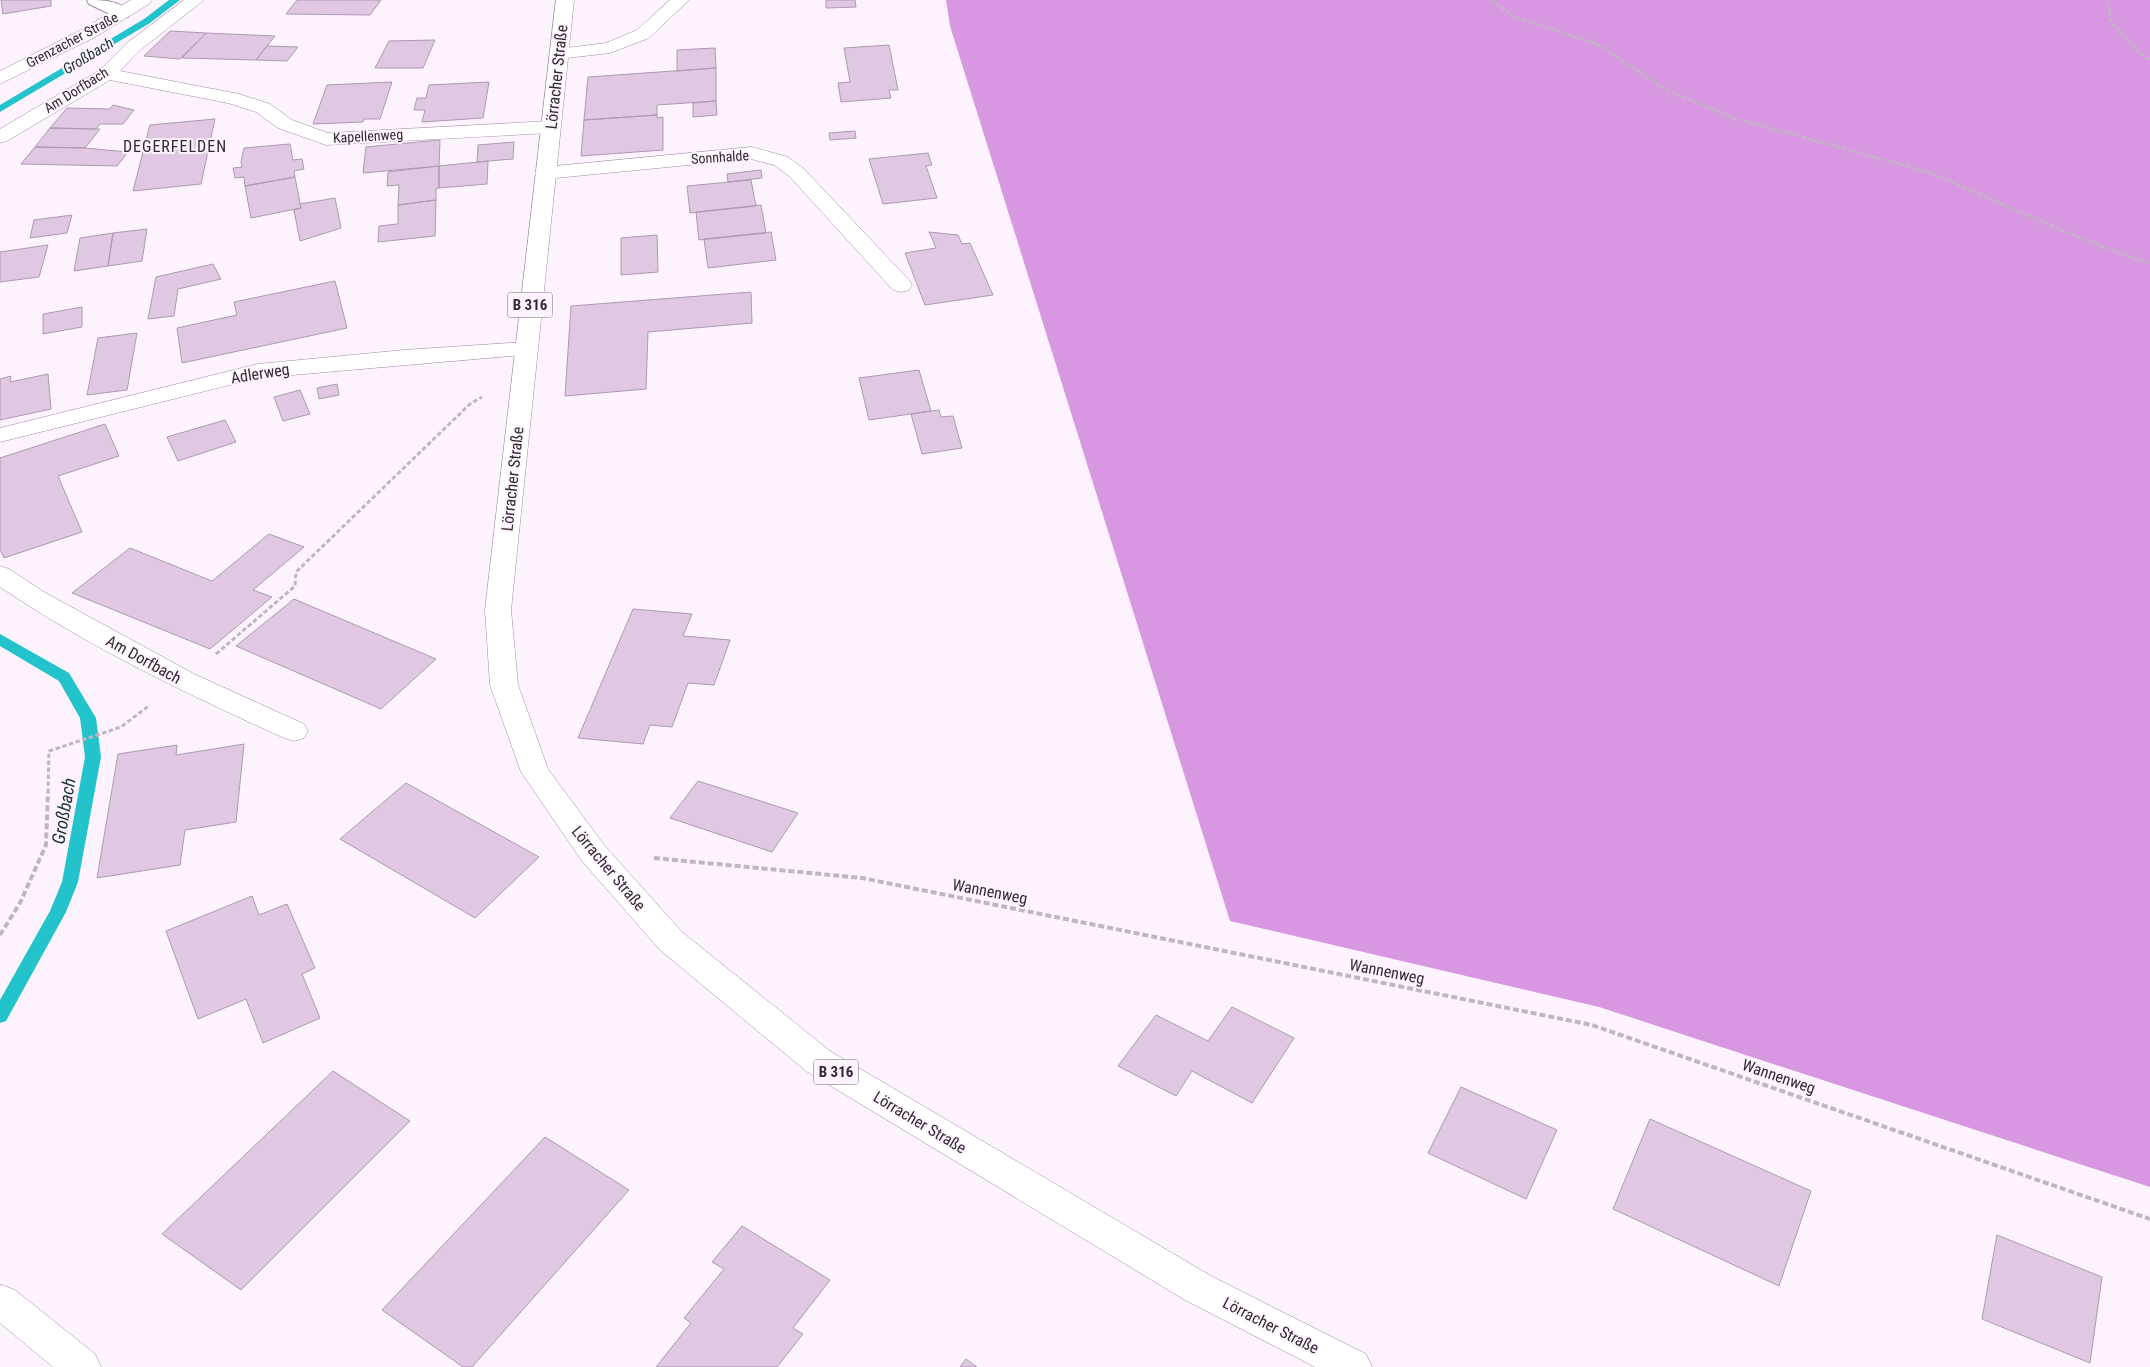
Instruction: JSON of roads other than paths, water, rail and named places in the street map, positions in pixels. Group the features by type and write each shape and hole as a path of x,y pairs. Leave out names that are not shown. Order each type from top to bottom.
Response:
{"street":[{"name":"Grenzacher Straße","path":"0,78 89,33 143,0"},
{"name":"Am Dorfbach","path":"0,137 107,74 133,47 195,0"},
{"name":"Lörracher Straße","path":"565,0 498,610 504,685 535,772 593,853 671,940 818,1061 1198,1288 1353,1367"},
{"path":"558,54 610,48 643,34 680,0"},
{"name":"Kapellenweg","path":"107,74 232,98 262,108 285,124 326,139 550,127"},
{"name":"Sonnhalde","path":"545,173 752,153 781,161 796,172 901,285"},
{"name":"Adlerweg","path":"0,435 258,370 404,357 524,360"},
{"name":"Am Dorfbach","path":"0,575 35,598 184,681 294,730"},
{"path":"2,1302 82,1367"}],"lane":[{"path":"95,0 122,13"}],"waterway":[{"name":"Großbach","path":"0,109 147,21 175,0"},
{"name":"Großbach","path":"0,639 64,677 88,718 93,757 70,882 58,912 0,1016"}],"district":[{"name":"DEGERFELDEN","path":"175,146"}]}
